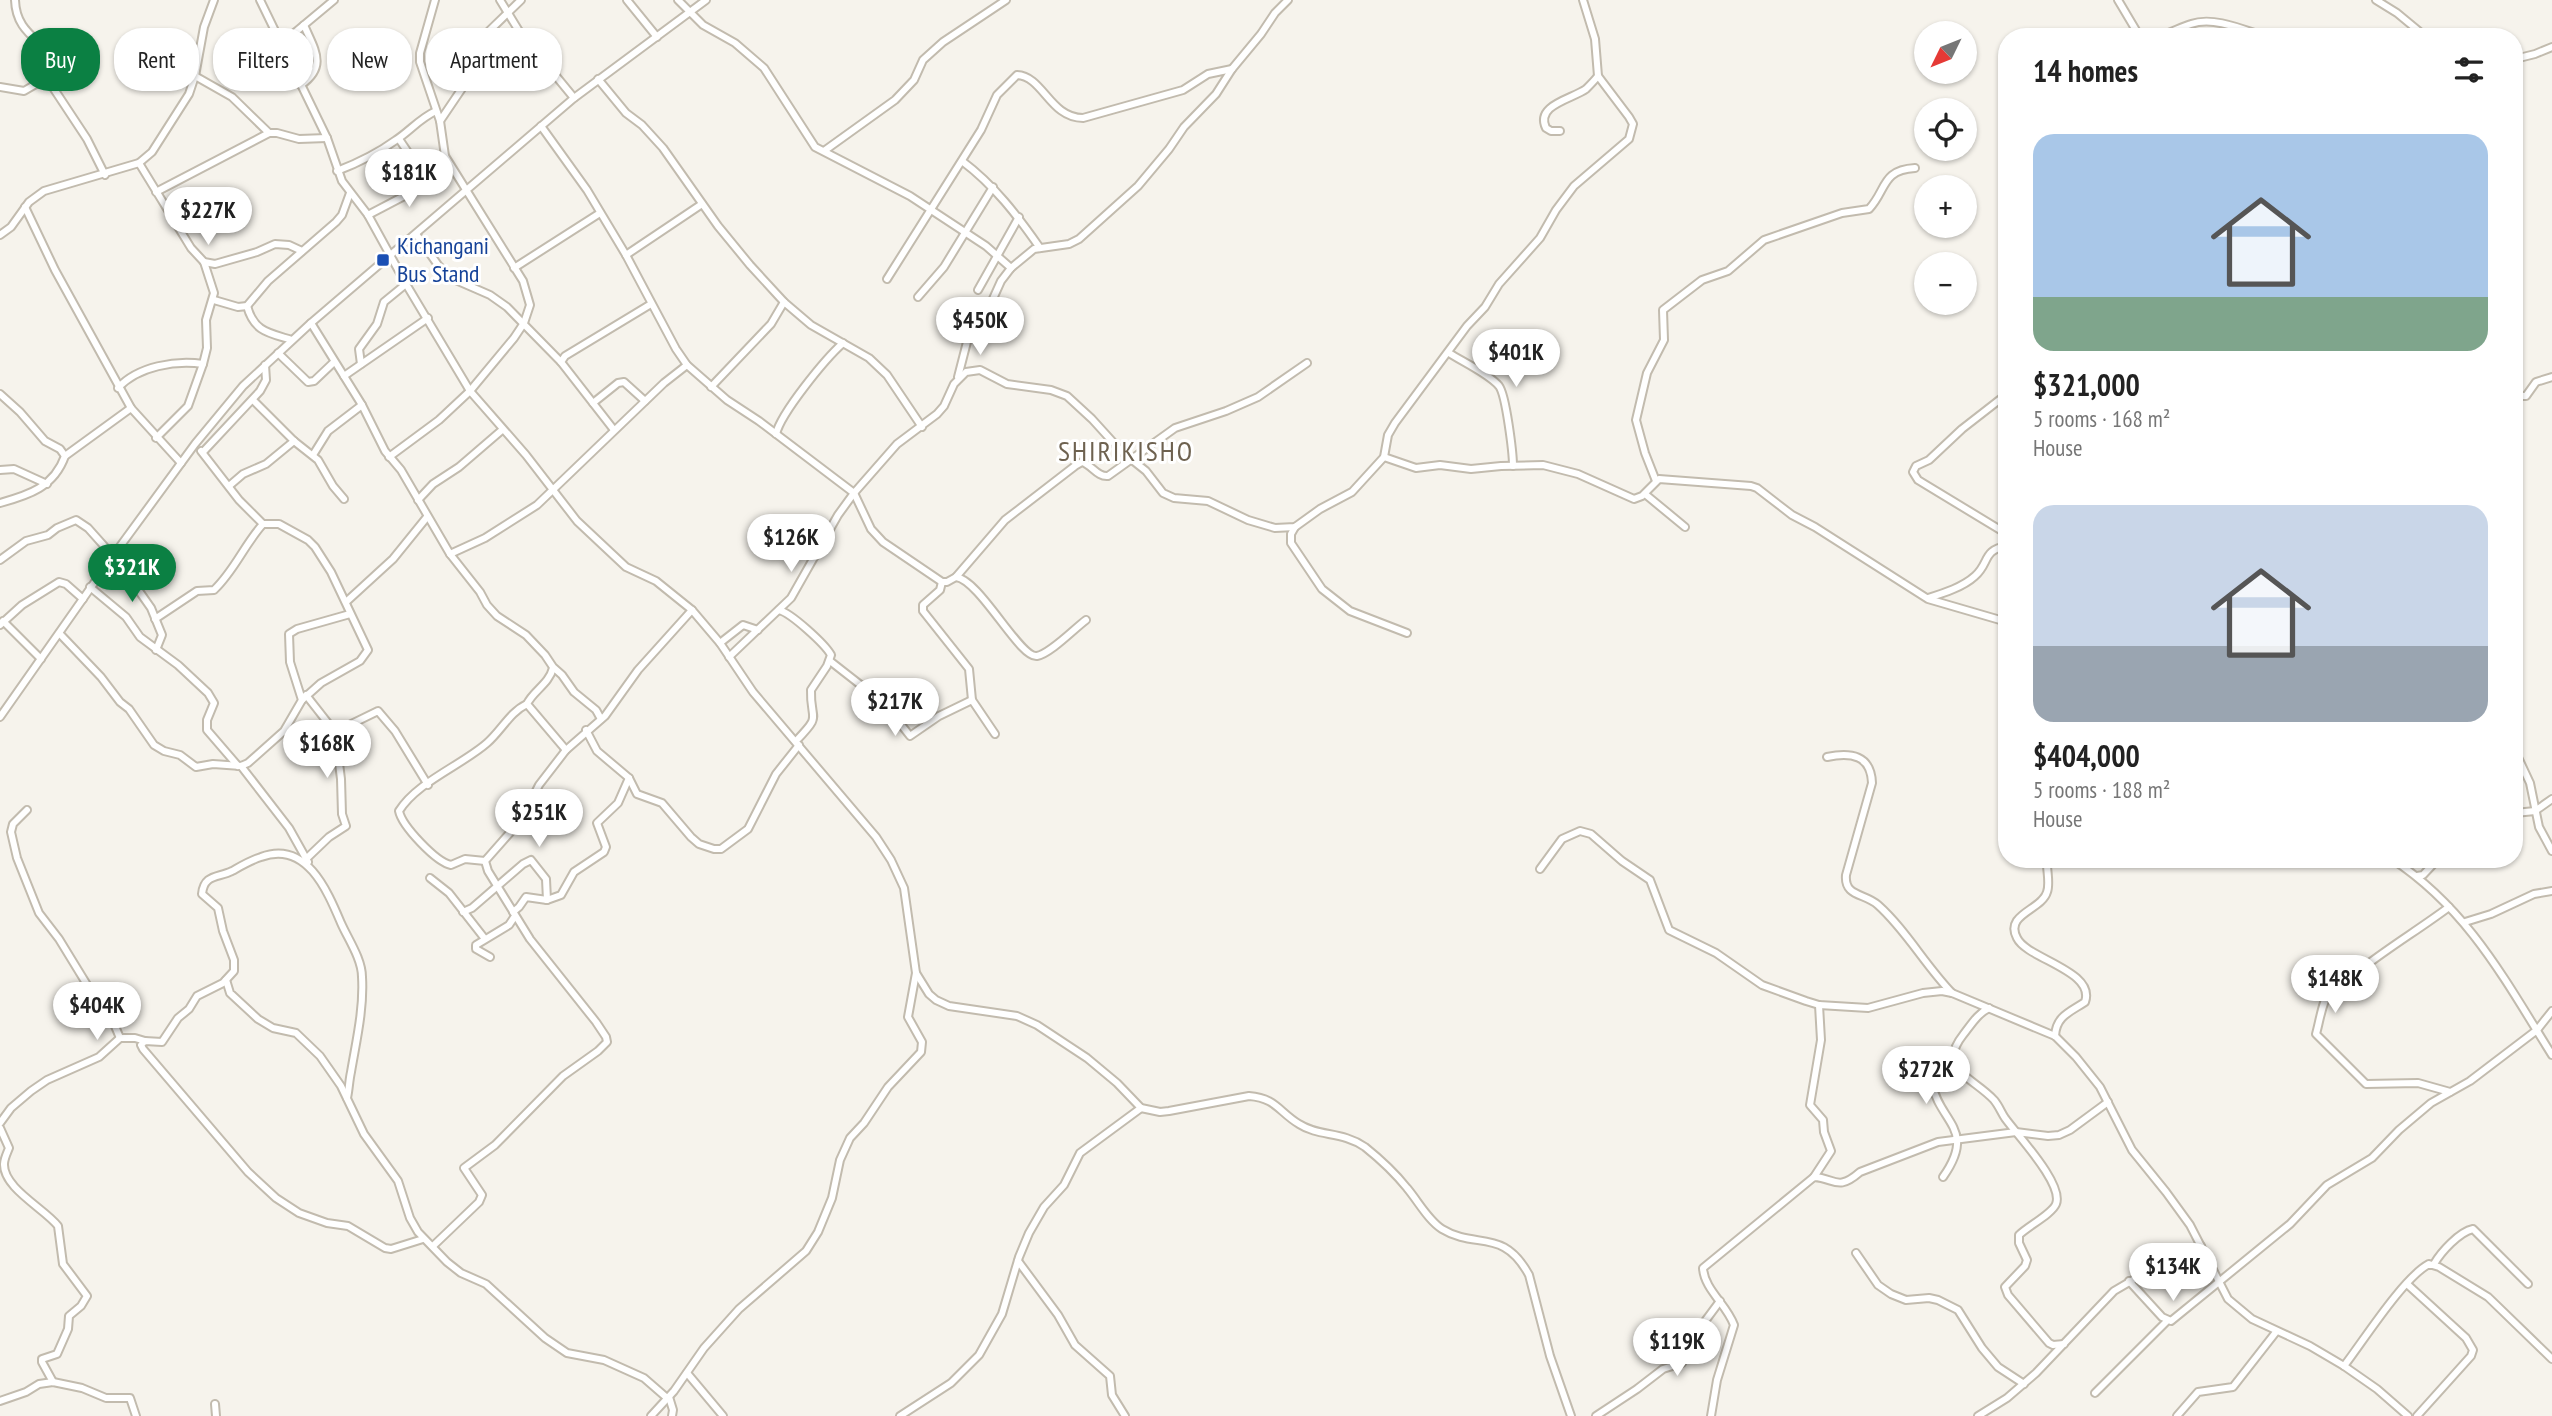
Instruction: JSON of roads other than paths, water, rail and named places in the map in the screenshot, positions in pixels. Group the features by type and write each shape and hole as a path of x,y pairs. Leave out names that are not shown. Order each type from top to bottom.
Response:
{"street":[{"path":"15,0 18,16 24,28"},
{"path":"199,54 204,27 214,0"},
{"path":"260,0 274,28"},
{"path":"301,28 334,0"},
{"path":"389,457 439,420 470,391 524,323 530,299 445,156 440,121 423,73 420,53 435,0"},
{"path":"500,0 506,12 574,98"},
{"path":"440,121 467,81 486,34 521,0"},
{"path":"627,0 657,37"},
{"path":"678,0 710,30 735,43 764,68 813,145 854,168 883,180 966,232 1011,268"},
{"path":"0,716 111,558 195,444 235,395 311,323 574,98 706,0"},
{"path":"824,150 895,100 914,80 923,60 943,43 1006,0"},
{"path":"729,657 796,592 838,515 854,493 897,444 922,427 944,406 958,377 968,338 983,321 997,288 1011,268 1028,252 1069,244 1079,239 1116,208 1138,186 1184,127 1216,94 1232,69 1288,0"},
{"path":"958,377 980,370 1007,384 1060,393 1074,402 1131,460 1146,471 1169,497 1208,501 1264,526 1284,529 1295,527 1352,492 1384,457 1390,430 1467,326 1485,307 1499,284 1540,238 1574,186 1629,139 1633,124 1598,76 1595,40 1583,0"},
{"path":"2118,0 2135,28"},
{"path":"2376,0 2398,13 2416,28"},
{"path":"2181,28 2202,21 2239,28"},
{"path":"313,46 317,64 313,75"},
{"path":"2523,57 2552,47"},
{"path":"887,279 981,130 998,95 1017,75 1028,78 1068,116 1083,118 1183,90 1208,74 1232,69"},
{"path":"1560,131 1546,128 1543,120 1545,113 1586,89 1598,76"},
{"path":"199,78 232,97 269,133"},
{"path":"598,79 626,113 642,125 663,148 733,246 784,302 811,325 869,358 887,375 922,427"},
{"path":"0,86 21,90"},
{"path":"55,91 87,139 105,175"},
{"path":"0,235 12,227 24,207 44,191 139,163 152,152 167,131 190,91"},
{"path":"305,91 327,138 337,171 368,215 470,391 526,455 577,521 618,561 632,571 656,581 692,610 720,643 753,692 876,837 904,888 916,973 908,1017 922,1042 922,1052 888,1087 864,1123 850,1138 840,1160 832,1198 818,1232 806,1251 739,1309 704,1348 651,1416"},
{"path":"337,171 359,162 398,139 436,111"},
{"path":"541,126 587,190 676,349 687,365 711,387 854,493 871,529 883,542 942,582 962,578 1033,656 1048,649 1086,620"},
{"path":"156,192 269,133 299,139 327,138"},
{"path":"398,139 424,176"},
{"path":"368,215 410,193 445,156"},
{"path":"962,161 993,187 1019,217 1040,248"},
{"path":"139,163 191,248 204,262 214,293 206,320 204,364 188,406 156,438"},
{"path":"1656,481 1636,419 1647,373 1664,340 1663,310 1702,280 1728,271 1764,240 1842,212 1869,209 1890,176 1900,170 1915,168"},
{"path":"918,297 944,267 993,187"},
{"path":"214,300 238,307 247,306 268,281 339,219 350,193"},
{"path":"625,255 702,204"},
{"path":"24,207 118,388 156,438 181,463"},
{"path":"514,268 600,213"},
{"path":"978,290 1019,217"},
{"path":"416,234 451,278 499,301 524,323 561,362 614,430"},
{"path":"204,262 215,264 275,244 289,245 302,251"},
{"path":"361,364 359,349 374,330 384,302 406,284"},
{"path":"711,387 771,324 784,302"},
{"path":"561,362 565,356 651,304"},
{"path":"247,306 257,326 292,340"},
{"path":"344,376 428,318"},
{"path":"311,323 362,405 389,457 401,470 450,554 490,609 526,635 574,692 596,710 601,719"},
{"path":"776,434 779,425 833,352 843,343"},
{"path":"278,353 308,382 314,381 334,362"},
{"path":"1449,353 1501,387 1513,445 1513,466"},
{"path":"118,388 128,378 151,369 190,362 204,364"},
{"path":"956,578 1005,520 1075,466 1086,463 1099,474 1108,476 1175,428 1258,397 1307,363"},
{"path":"203,452 253,400 266,380 265,365"},
{"path":"450,554 485,538 529,510 687,365"},
{"path":"2523,396 2526,396 2536,382 2552,377"},
{"path":"593,403 618,383 624,382 645,401"},
{"path":"0,394 20,412 45,442 60,449 65,456"},
{"path":"253,400 294,441 313,455 344,499"},
{"path":"1998,401 1962,429 1929,460 1916,466 1913,472 1918,480 1998,529"},
{"path":"313,455 328,431 362,405"},
{"path":"0,503 20,498 47,484 57,474 65,456 131,408"},
{"path":"769,428 779,425"},
{"path":"418,500 433,484 459,467 502,430"},
{"path":"229,486 243,474 266,464 294,441"},
{"path":"60,634 129,709 158,749 180,755 196,766 239,766 248,763 280,735 304,698 321,683 360,661 368,653 346,602 320,554 308,540 279,524 263,524 195,444"},
{"path":"1384,457 1416,468 1440,465 1471,469 1543,465 1564,469 1628,498 1638,499 1656,481"},
{"path":"0,470 14,469 47,484"},
{"path":"1656,481 1744,484 1757,488 1792,515 1927,599 1998,619"},
{"path":"1645,494 1685,527"},
{"path":"346,602 393,559 427,517"},
{"path":"0,560 26,541 48,536 57,528 76,520 88,528 151,608 162,635 156,650"},
{"path":"155,619 197,591 214,590 234,568 263,524"},
{"path":"1295,527 1291,534 1291,543 1322,589 1350,611 1407,633"},
{"path":"1927,599 1970,580 1983,567 1990,553 1998,548"},
{"path":"41,659 2,623 30,599 48,591 59,582 66,584 83,599"},
{"path":"942,582 940,590 923,605 923,611 969,668 972,700 995,734"},
{"path":"90,587 126,617 140,637 178,665 213,699 207,730 275,808 330,897 362,974 361,1009 347,1098"},
{"path":"485,861 522,819 540,785 566,750 601,719 638,670 692,610"},
{"path":"586,730 601,756 629,778 637,793 662,803 699,844 721,849 741,836 752,824 776,774 813,723 811,690 830,661 829,650 785,612 779,610"},
{"path":"308,862 329,836 346,826 342,814 335,732 304,698 290,662 289,634 297,629 350,614"},
{"path":"720,643 743,625 758,630"},
{"path":"830,661 885,704 910,736 939,716 972,700"},
{"path":"485,861 465,859 451,865 440,861 409,828 400,811 404,803 487,743 515,711 527,704 550,676 552,667"},
{"path":"527,704 566,750"},
{"path":"335,732 378,711 395,731 428,785"},
{"path":"1827,757 1855,755 1872,776 1846,875 1847,886 1850,891 1879,906 1952,993"},
{"path":"2523,768 2530,783 2535,811 2552,851"},
{"path":"490,957 475,947 509,925 526,897 547,900 561,895 574,872 604,852 606,847 597,823 618,803 629,778"},
{"path":"2523,812 2535,811 2552,799"},
{"path":"27,810 13,824 11,832 16,858 39,913 89,988 109,1012 120,1038"},
{"path":"2544,836 2552,829"},
{"path":"1540,869 1562,839 1580,831 1591,834 1622,861 1650,880 1669,930 1716,953 1762,985 1819,1005 1868,1008 1933,991 1952,993 2054,1036 2093,1077 2132,1150 2171,1198 2201,1245 2228,1299 2237,1309 2344,1366 2377,1389 2407,1416"},
{"path":"0,1123 11,1108 31,1091 47,1080 99,1057 120,1038 163,1042 178,1018 200,994 226,980 234,971 235,965 218,908 202,894 208,878 222,876 262,856 274,854 308,862"},
{"path":"463,912 531,860 547,879 547,900"},
{"path":"433,1247 479,1202 482,1195 464,1168 502,1139 563,1076 607,1042 596,1022 530,939 488,871 485,861"},
{"path":"2047,868 2047,892 2042,900 2020,916 2015,925 2015,933 2024,946 2076,978 2087,997 2085,1002 2064,1014 2056,1026 2054,1036"},
{"path":"2405,868 2465,922 2486,950 2552,1055"},
{"path":"2417,876 2423,875 2430,868"},
{"path":"430,878 449,893 485,939"},
{"path":"2465,922 2491,914 2534,894 2552,891"},
{"path":"2449,907 2416,933 2383,951 2364,967 2333,986 2322,1010 2316,1034 2366,1084 2418,1083 2450,1092"},
{"path":"916,973 929,994 942,1004 1017,1016 1037,1025 1087,1058 1141,1108 1160,1112 1249,1096 1265,1098 1303,1127 1344,1136 1363,1147 1391,1170 1443,1230 1490,1242 1514,1254 1529,1275 1550,1356 1571,1416"},
{"path":"226,980 230,993 258,1019 273,1028 296,1032 330,1070 360,1127 398,1181 410,1218 423,1239 455,1269 486,1284 561,1349 573,1355 604,1360 644,1378 668,1397 673,1410 672,1416"},
{"path":"1711,1416 1717,1380 1734,1330 1732,1320 1704,1278 1706,1264 1737,1242 1814,1177 1831,1151 1823,1130 1823,1120 1810,1105 1821,1040 1819,1005"},
{"path":"1943,1177 1952,1163 1956,1139 1953,1122 1936,1096 1932,1084 1980,1013 1989,1007"},
{"path":"2095,1393 2167,1321 2176,1318 2218,1281 2237,1269 2290,1224 2328,1185 2372,1158 2411,1119 2438,1098 2470,1081 2537,1030 2552,1011"},
{"path":"145,1041 141,1045 147,1056 183,1094 248,1172 294,1211 327,1223 348,1226 385,1248 403,1246 423,1239"},
{"path":"1952,1053 1962,1074 1995,1101 2052,1180 2057,1197 2053,1209 2019,1235 2019,1243 2027,1260 2022,1269 2006,1284 2005,1289 2049,1343 2064,1344"},
{"path":"1814,1177 1838,1183 1923,1146 1956,1139 2016,1132 2059,1135 2108,1102"},
{"path":"900,1416 951,1383 979,1355 1002,1314 1018,1261 1037,1219 1064,1185 1080,1153 1141,1108"},
{"path":"0,1128 9,1148 4,1166 7,1175 16,1188 58,1226 63,1265 87,1296 69,1316 68,1329 57,1354 42,1359 41,1362 53,1382"},
{"path":"2434,1264 2438,1256 2466,1231 2473,1229 2528,1284"},
{"path":"1978,1416 2024,1384 2100,1304 2129,1281 2179,1253 2201,1245"},
{"path":"1856,1253 1878,1284 1898,1298 1913,1301 1929,1298 1958,1310 1982,1348 1998,1367 2024,1384"},
{"path":"1018,1261 1058,1315 1075,1345 1110,1376 1112,1395 1125,1416"},
{"path":"2344,1366 2407,1284 2426,1265 2434,1264 2488,1297 2552,1359"},
{"path":"2129,1281 2167,1321"},
{"path":"2407,1284 2470,1342 2473,1350 2471,1356 2417,1416"},
{"path":"1596,1416 1663,1369 1682,1363 1697,1332 1720,1301"},
{"path":"2177,1416 2198,1392 2232,1388 2276,1332"},
{"path":"687,1373 723,1416"},
{"path":"0,1401 26,1392 39,1384 53,1382 82,1388 106,1398 130,1398 136,1416"},
{"path":"215,1404 216,1416"}],"place":[{"name":"Kichangani Bus Stand","path":"383,260"}],"district":[{"name":"SHIRIKISHO","path":"1126,451"}]}
